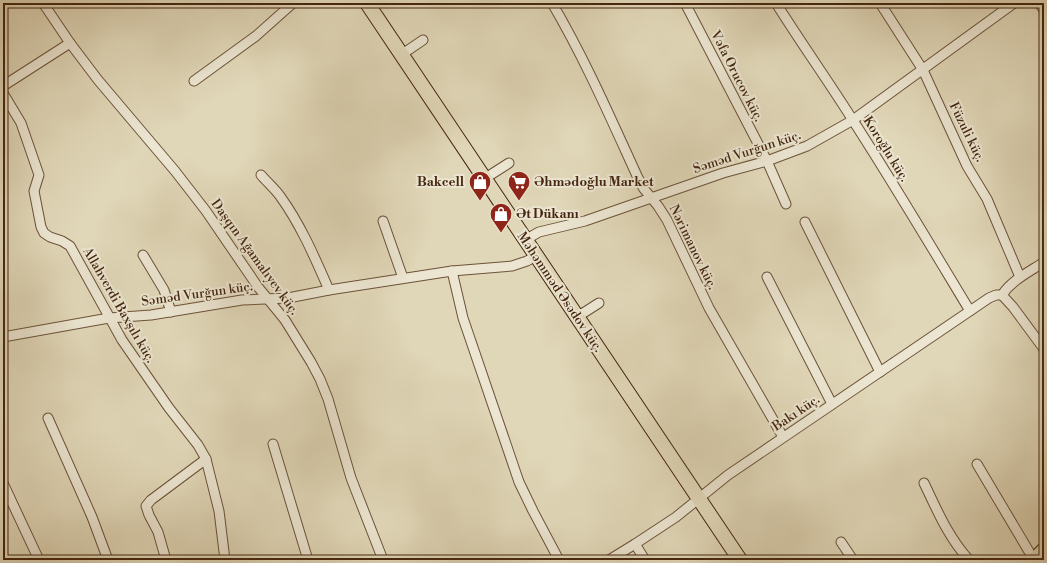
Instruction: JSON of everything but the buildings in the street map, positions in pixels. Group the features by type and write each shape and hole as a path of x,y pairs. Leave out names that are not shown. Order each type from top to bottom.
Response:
{"main road":[{"name":"Məhəmməd Əsədov küç.","path":"367,3 740,560"},
{"path":"1034,560 1044,550"}],"street":[{"name":"Daşqın Ağamalıyev küç.","path":"44,3 70,43 98,80 175,171 206,211 258,287 285,320 320,379 328,399 351,478 383,560"},
{"path":"194,81 256,36 293,3"},
{"name":"Nərimanov küç.","path":"552,3 563,22 638,178 667,220 709,308 783,437"},
{"name":"Vəfa Orucov küç.","path":"685,3 767,161 786,204"},
{"name":"Koroğlu küç.","path":"776,3 853,120 970,311"},
{"name":"Füzuli küç.","path":"880,3 923,70 967,166 987,199 1020,277"},
{"name":"Səməd Vurğun küç.","path":"525,240 539,232 585,221 651,197 723,173 767,161 808,146 853,120 923,70 1001,7 1014,3"},
{"path":"1039,3 1044,10"},
{"path":"401,55 423,40"},
{"path":"3,86 70,43"},
{"name":"Allahverdi Baxşılı küç.","path":"3,93 21,123 39,175 34,191 40,227 44,233 50,237 62,241 70,246 109,318 137,363 198,445 206,459 219,511 225,560"},
{"path":"484,179 509,163"},
{"path":"261,175 280,196 297,222 329,290"},
{"path":"383,221 403,278"},
{"path":"805,222 880,372"},
{"path":"143,255 164,290 171,312"},
{"name":"Səməd Vurğun küç.","path":"3,336 109,318 171,312 242,300 288,298 403,278 452,271 512,266 536,256"},
{"path":"1044,262 1020,277 1007,288 1002,295 1013,306 1044,349"},
{"path":"452,271 463,318 519,482 559,560"},
{"path":"768,277 832,404"},
{"name":"Bakı küç.","path":"609,560 680,514 728,475 783,437 989,298 996,295 1002,295"},
{"path":"577,317 598,303"},
{"path":"48,418 92,517 108,560"},
{"path":"273,444 308,560"},
{"path":"166,560 158,532 146,506 151,500 206,459"},
{"path":"977,464 1034,560"},
{"path":"3,483 39,560"},
{"path":"924,483 945,527 959,549 969,560"},
{"path":"841,542 853,560"},
{"path":"635,544 645,560"}],"place":[{"name":"Bakcell","path":"480,202"},
{"name":"Əhmədoğlu Market","path":"519,202"},
{"name":"Ət Dükanı","path":"501,234"}]}
